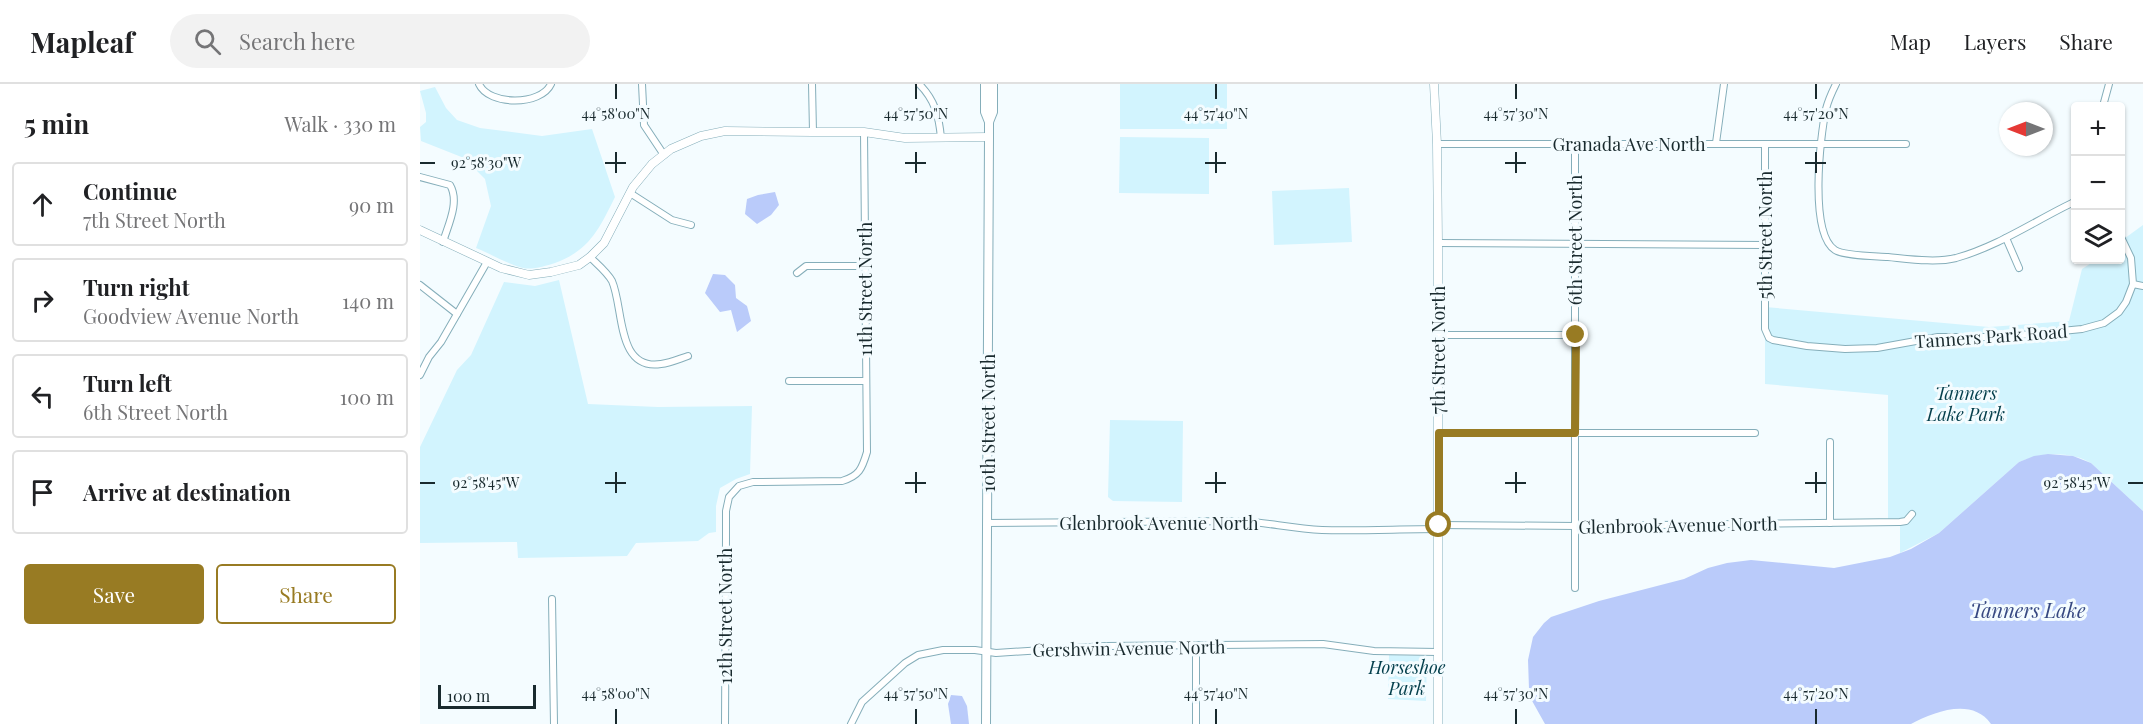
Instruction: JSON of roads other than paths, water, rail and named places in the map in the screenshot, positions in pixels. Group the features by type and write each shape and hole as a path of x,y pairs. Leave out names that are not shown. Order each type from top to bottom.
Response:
{"main road":[{"name":"10th Street North","path":"985,84 985,112 989,122 986,724"},
{"name":"10th Street North","path":"989,122 993,112 993,84"}],"street":[{"path":"479,84 481,89 491,97 524,100 537,98 551,84"},
{"path":"642,84 644,125 664,155"},
{"path":"812,84 813,132"},
{"path":"919,84 932,99 939,114 941,138"},
{"name":"7th Street North","path":"1434,84 1437,144 1439,433 1438,724"},
{"path":"1716,143 1724,84"},
{"path":"1836,84 1826,109 1817,196 1827,243 1837,252 1892,258 1954,259 2006,238 2071,204"},
{"path":"2104,102 2109,84"},
{"path":"420,230 501,268 529,275 551,273 579,265 590,257 604,243 630,193 652,164 671,149 701,136 725,131 864,132 904,138 989,137"},
{"name":"11th Street North","path":"727,507 729,498 739,486 753,482 842,481 855,477 862,468 867,446 864,132"},
{"name":"Granada Ave North","path":"1437,144 1906,144"},
{"name":"6th Street North","path":"1575,144 1575,588"},
{"name":"5th Street North","path":"1765,144 1765,326"},
{"path":"420,177 450,185 454,191 455,203 443,242"},
{"path":"630,193 672,220 691,225"},
{"path":"2006,238 2019,267"},
{"path":"1437,243 1765,245"},
{"path":"2125,244 2131,258 2133,284 2143,286"},
{"path":"590,257 612,281 628,349 636,358 647,364 661,364 688,356"},
{"path":"420,375 487,262"},
{"path":"797,273 806,266 864,266"},
{"name":"Tanners Park Road","path":"1765,326 1769,338 1773,340 1845,349 1877,348 1938,338 2000,337 2082,329 2104,323 2119,312 2133,284"},
{"path":"420,285 458,314"},
{"path":"1438,335 1576,335"},
{"path":"789,381 866,381"},
{"path":"1439,433 1755,434"},
{"path":"1830,442 1830,523"},
{"name":"12th Street North","path":"725,724 727,507"},
{"name":"Glenbrook Avenue North","path":"987,523 1243,521 1282,528 1323,530 1902,522 1912,514"},
{"path":"552,599 554,724"},
{"name":"Gershwin Avenue North","path":"851,724 862,702 905,663 918,655 943,650 996,653 1106,646 1323,644 1374,651 1438,652"},
{"path":"1196,646 1196,724"}],"water":[{"path":"775,192 779,205 771,215 757,224 745,214 747,199"},
{"path":"713,274 725,275 735,285 736,298 747,306 751,321 737,332 731,310 720,312 705,293"},
{"name":"Tanners Lake","path":"2048,454 2073,456 2091,463 2143,511 2143,724 1991,724 1974,711 1952,709 1911,724 1545,724 1531,699 1528,660 1533,637 1551,617 1599,601 1684,579 1708,568 1727,563 1751,560 1834,568 1890,557 1911,549 1939,533 2019,462"},
{"path":"951,695 962,696 967,706 969,724 951,724 948,704"}],"park label":[{"name":"Tanners Lake Park","path":"1966,403"},
{"name":"Horseshoe Park","path":"1407,677"}]}
